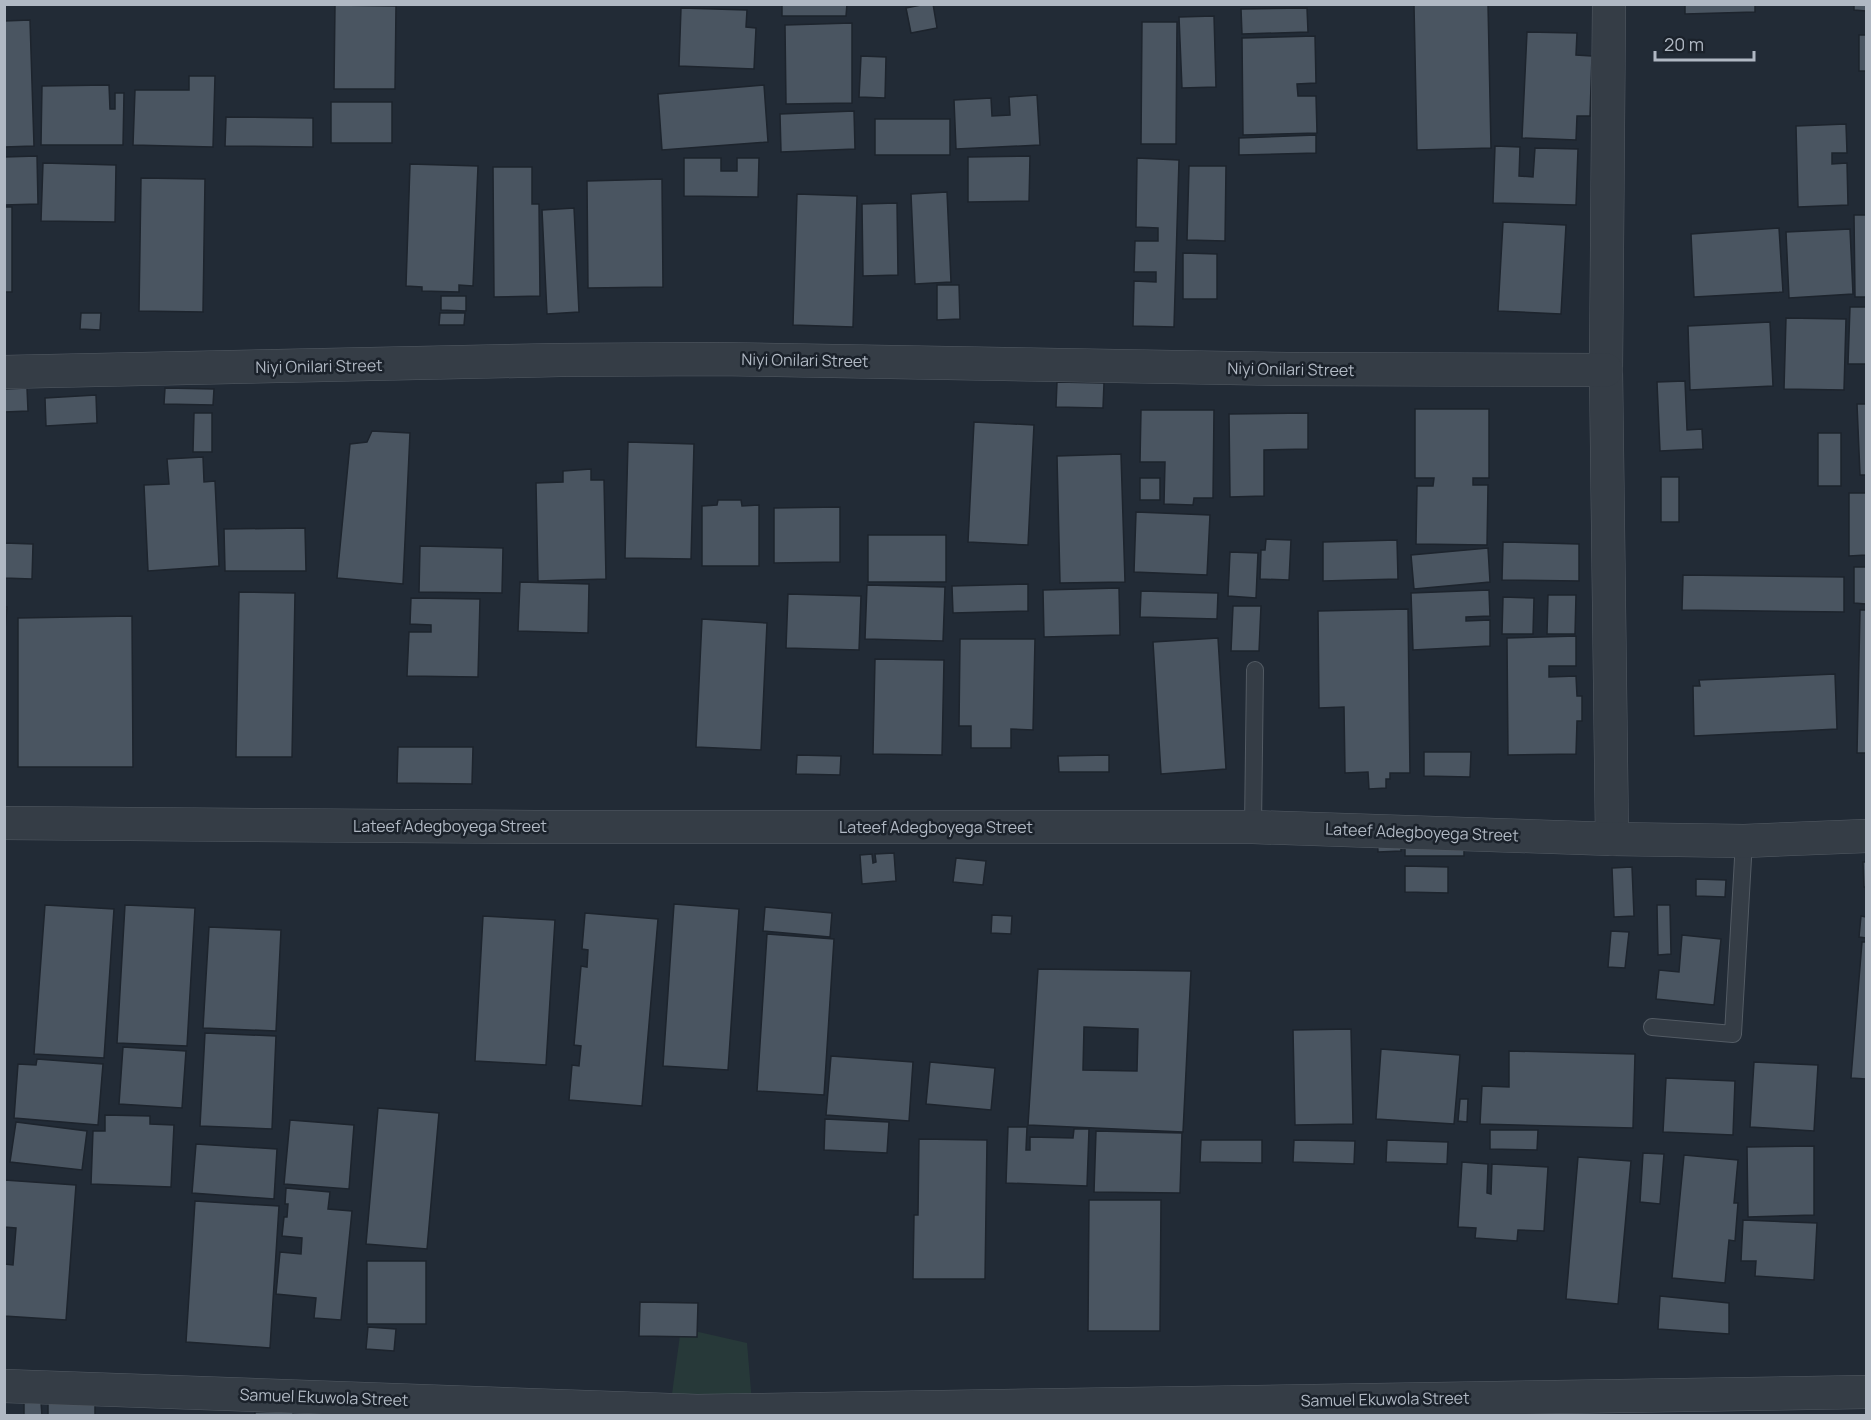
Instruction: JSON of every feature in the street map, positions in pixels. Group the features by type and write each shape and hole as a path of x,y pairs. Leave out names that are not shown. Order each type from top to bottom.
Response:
{"street":[{"path":"1609,4 1606,370 1612,839"},
{"name":"Niyi Onilari Street","path":"4,372 560,360 716,359 1336,370 1606,370"},
{"name":"Lateef Adegboyega Street","path":"4,823 1253,827 1744,841 1866,836"},
{"name":"Samuel Ekuwola Street","path":"4,1386 697,1411 1866,1392"}],"lane":[{"path":"1253,827 1255,670"},
{"path":"1652,1027 1732,1034 1744,841"}],"shaded area":[{"path":"681,1328 747,1343 753,1415 669,1416"}],"building":[{"path":"782,4 847,4 846,16 782,16"},
{"path":"933,4 937,28 911,33 906,8"},
{"path":"1488,4 1491,148 1417,150 1414,5"},
{"path":"1685,4 1755,4 1755,12 1685,14"},
{"path":"1854,4 1866,4 1866,11 1854,10"},
{"path":"335,5 396,6 395,89 334,89"},
{"path":"681,8 747,10 746,27 756,28 754,69 679,66"},
{"path":"1307,8 1308,32 1242,34 1241,9"},
{"path":"1214,16 1216,87 1182,88 1179,17"},
{"path":"30,20 34,146 4,147 4,21"},
{"path":"1142,22 1177,22 1176,144 1141,144"},
{"path":"852,23 852,103 786,104 785,25"},
{"path":"1527,32 1577,33 1576,55 1592,56 1590,116 1577,116 1576,140 1522,138"},
{"path":"1859,35 1866,35 1866,71 1859,71"},
{"path":"1315,36 1316,83 1297,84 1298,96 1316,96 1317,133 1243,135 1242,38"},
{"path":"861,56 886,57 885,98 859,97"},
{"path":"189,76 215,76 213,147 133,145 135,90 189,90"},
{"path":"109,85 110,109 115,109 115,93 124,93 123,145 41,145 42,86"},
{"path":"764,85 768,142 662,150 658,94"},
{"path":"1037,95 1040,145 956,149 954,100 991,98 992,116 1010,115 1009,97"},
{"path":"331,102 392,102 392,143 331,143"},
{"path":"854,111 855,149 781,152 780,114"},
{"path":"226,117 313,118 313,147 225,146"},
{"path":"875,119 950,119 950,155 875,155"},
{"path":"1846,124 1847,153 1832,153 1832,164 1847,163 1848,205 1798,207 1796,126"},
{"path":"1316,135 1316,153 1239,155 1239,138"},
{"path":"1495,146 1520,147 1519,176 1533,177 1535,148 1578,149 1576,205 1493,203"},
{"path":"37,156 38,204 4,205 4,157"},
{"path":"1030,156 1029,201 968,202 968,157"},
{"path":"684,158 721,158 721,171 737,171 737,158 759,158 758,197 684,196"},
{"path":"1137,158 1179,160 1174,327 1133,326 1134,281 1156,282 1156,272 1134,272 1135,241 1158,241 1158,228 1136,227"},
{"path":"43,163 116,165 115,222 41,221"},
{"path":"410,164 478,166 473,286 459,285 459,292 422,291 422,287 406,286"},
{"path":"1189,166 1226,166 1225,241 1187,240"},
{"path":"493,167 532,167 532,204 539,204 540,296 494,297"},
{"path":"141,178 205,179 203,312 139,311"},
{"path":"662,179 663,287 588,288 587,181"},
{"path":"947,192 951,282 915,284 911,194"},
{"path":"797,194 857,196 853,327 793,325"},
{"path":"897,203 898,275 863,276 862,204"},
{"path":"4,207 12,207 12,292 4,292"},
{"path":"574,208 579,312 547,314 542,210"},
{"path":"1854,215 1866,215 1866,297 1855,297"},
{"path":"1503,222 1566,225 1561,314 1498,311"},
{"path":"1779,228 1783,292 1694,297 1691,234"},
{"path":"1850,229 1853,294 1789,298 1786,232"},
{"path":"1183,253 1217,254 1217,299 1183,299"},
{"path":"937,285 959,285 960,319 937,320"},
{"path":"441,296 466,296 466,311 441,310"},
{"path":"1850,307 1866,307 1866,364 1848,364"},
{"path":"81,313 101,313 100,330 80,329"},
{"path":"440,313 465,313 464,325 439,325"},
{"path":"1786,318 1846,319 1844,390 1784,389"},
{"path":"1770,322 1773,386 1690,390 1688,326"},
{"path":"1685,381 1687,430 1702,429 1703,449 1660,451 1657,382"},
{"path":"1057,382 1104,383 1103,408 1056,407"},
{"path":"27,388 28,411 4,412 4,389"},
{"path":"165,388 214,389 213,405 164,404"},
{"path":"96,395 97,423 46,426 45,398"},
{"path":"1857,404 1866,404 1866,475 1860,475"},
{"path":"1415,409 1489,409 1489,478 1473,478 1473,485 1488,485 1487,545 1416,544 1417,486 1433,486 1434,478 1415,478"},
{"path":"1141,410 1214,410 1213,498 1194,498 1193,505 1164,504 1165,462 1140,462"},
{"path":"194,413 212,413 212,452 193,452"},
{"path":"1308,413 1308,449 1264,450 1264,496 1230,497 1229,414"},
{"path":"974,422 1034,425 1028,545 968,542"},
{"path":"372,431 410,433 403,584 337,578 350,444 367,442"},
{"path":"1818,433 1841,433 1841,486 1818,486"},
{"path":"628,442 694,444 691,559 625,558"},
{"path":"1121,454 1125,582 1060,583 1057,456"},
{"path":"203,457 204,482 215,481 219,566 148,571 144,485 169,484 167,459"},
{"path":"591,469 591,480 604,480 606,579 538,581 536,483 563,482 563,471"},
{"path":"1661,477 1679,477 1679,522 1661,522"},
{"path":"1140,478 1160,478 1160,500 1140,500"},
{"path":"1849,493 1866,493 1866,555 1849,556"},
{"path":"718,500 741,500 742,506 759,505 759,566 702,566 702,506 717,505"},
{"path":"840,507 840,562 774,563 774,508"},
{"path":"1136,512 1210,515 1207,575 1134,572"},
{"path":"305,528 306,571 225,571 224,529"},
{"path":"868,535 946,535 946,582 868,582"},
{"path":"1266,539 1291,540 1289,580 1260,579 1261,550 1265,550"},
{"path":"1397,540 1398,579 1323,581 1323,542"},
{"path":"1503,542 1579,544 1579,581 1502,580"},
{"path":"4,543 33,544 32,579 4,578"},
{"path":"420,546 503,548 502,593 419,592"},
{"path":"1488,548 1490,582 1414,589 1411,555"},
{"path":"1230,552 1258,553 1256,598 1228,596"},
{"path":"1854,567 1866,567 1866,604 1854,603"},
{"path":"1683,575 1844,577 1844,612 1682,610"},
{"path":"520,582 589,584 588,633 518,631"},
{"path":"1028,584 1028,611 953,613 952,586"},
{"path":"867,585 945,587 943,641 865,639"},
{"path":"1119,588 1120,635 1044,637 1043,590"},
{"path":"1489,590 1490,616 1466,617 1466,621 1490,620 1490,646 1413,650 1411,593"},
{"path":"1141,591 1218,593 1217,619 1140,617"},
{"path":"239,592 295,593 292,757 236,757"},
{"path":"788,594 861,596 859,650 786,648"},
{"path":"1548,595 1576,595 1575,634 1547,634"},
{"path":"1503,597 1534,598 1533,634 1502,634"},
{"path":"411,598 480,599 478,677 407,676 409,632 431,632 431,625 410,624"},
{"path":"1233,606 1261,606 1259,651 1231,651"},
{"path":"4,607 7,607 4,640"},
{"path":"1408,609 1410,773 1390,773 1390,779 1386,779 1386,788 1369,789 1368,772 1345,773 1344,707 1319,708 1318,611"},
{"path":"1860,610 1866,610 1866,753 1857,753"},
{"path":"132,616 133,767 18,767 18,618"},
{"path":"702,619 767,623 761,750 696,747"},
{"path":"1576,636 1576,666 1549,666 1549,677 1576,676 1577,696 1582,696 1582,721 1577,721 1576,754 1508,755 1507,638"},
{"path":"1218,638 1226,769 1161,774 1153,642"},
{"path":"960,639 1035,639 1033,730 1011,729 1011,748 971,748 971,726 959,726"},
{"path":"875,659 944,660 942,755 873,754"},
{"path":"1835,674 1837,729 1694,736 1693,686 1700,686 1699,680"},
{"path":"398,747 473,747 472,784 397,783"},
{"path":"1424,752 1471,752 1470,777 1424,776"},
{"path":"797,755 841,756 840,775 796,774"},
{"path":"1109,755 1109,772 1059,772 1058,756"},
{"path":"1401,832 1401,851 1378,852 1377,833"},
{"path":"1405,834 1464,835 1464,856 1405,856"},
{"path":"894,853 896,881 862,884 860,855 872,854 873,863 876,862 875,854"},
{"path":"956,858 986,861 983,885 953,882"},
{"path":"1863,862 1866,862 1866,887 1864,887"},
{"path":"1405,866 1448,867 1448,893 1405,892"},
{"path":"1632,867 1634,916 1614,917 1612,868"},
{"path":"1696,879 1726,880 1725,897 1696,896"},
{"path":"674,904 739,909 728,1070 663,1066"},
{"path":"45,905 114,909 104,1058 34,1054"},
{"path":"125,905 195,908 187,1046 117,1043"},
{"path":"1657,905 1670,905 1671,954 1658,955"},
{"path":"765,907 832,913 830,937 763,931"},
{"path":"585,913 658,919 642,1106 569,1100 572,1065 579,1066 581,1046 574,1045 581,966 587,967 588,950 582,949"},
{"path":"992,915 1012,916 1011,934 991,933"},
{"path":"483,916 555,920 546,1065 475,1061"},
{"path":"1861,916 1866,917 1866,938 1859,937"},
{"path":"209,927 281,930 276,1031 203,1028"},
{"path":"1611,931 1629,932 1625,968 1608,967"},
{"path":"767,934 834,939 824,1095 757,1091"},
{"path":"1682,935 1721,939 1714,1005 1656,999 1659,970 1679,972"},
{"path":"1862,942 1866,942 1866,1079 1851,1078"},
{"path":"1038,969 1191,971 1183,1132 1028,1125","holes":["1084,1027 1138,1029 1137,1071 1083,1070"]},
{"path":"1351,1029 1353,1124 1295,1125 1293,1030"},
{"path":"205,1033 276,1036 272,1129 200,1126"},
{"path":"123,1047 186,1051 182,1108 119,1104"},
{"path":"1381,1049 1460,1055 1454,1124 1376,1119"},
{"path":"1509,1051 1635,1054 1633,1128 1480,1124 1482,1086 1509,1087"},
{"path":"831,1056 913,1062 909,1121 826,1115"},
{"path":"37,1059 103,1064 98,1125 14,1118 18,1064 36,1065"},
{"path":"930,1062 995,1068 991,1110 926,1104"},
{"path":"1754,1062 1818,1065 1814,1131 1750,1127"},
{"path":"1666,1078 1735,1081 1733,1135 1663,1132"},
{"path":"1460,1099 1468,1099 1467,1122 1458,1121"},
{"path":"378,1108 439,1113 427,1249 366,1244"},
{"path":"105,1115 150,1116 150,1124 174,1125 171,1187 91,1184 93,1131 105,1131"},
{"path":"825,1119 889,1122 887,1153 824,1150"},
{"path":"290,1120 354,1125 349,1189 284,1184"},
{"path":"16,1122 87,1131 82,1170 10,1162"},
{"path":"1008,1127 1027,1127 1026,1150 1030,1150 1030,1137 1073,1138 1074,1129 1089,1129 1087,1186 1006,1183"},
{"path":"1490,1130 1538,1130 1537,1150 1490,1149"},
{"path":"1096,1131 1182,1133 1180,1193 1094,1192"},
{"path":"919,1139 987,1140 985,1279 913,1279 914,1215 918,1215"},
{"path":"1201,1140 1262,1140 1262,1163 1200,1162"},
{"path":"1294,1140 1355,1141 1354,1164 1293,1162"},
{"path":"1387,1140 1448,1142 1447,1164 1386,1162"},
{"path":"196,1144 277,1149 274,1199 192,1193"},
{"path":"1814,1146 1814,1215 1748,1217 1747,1147"},
{"path":"1643,1153 1664,1154 1660,1204 1640,1202"},
{"path":"1684,1155 1738,1160 1734,1203 1738,1203 1735,1241 1729,1240 1725,1283 1672,1278"},
{"path":"1578,1157 1631,1161 1618,1304 1566,1299"},
{"path":"1462,1162 1488,1164 1487,1193 1491,1194 1492,1164 1548,1167 1544,1231 1518,1230 1517,1241 1475,1238 1476,1228 1458,1227"},
{"path":"4,1180 76,1185 66,1320 4,1316 4,1264 13,1265 16,1228 4,1227"},
{"path":"286,1188 330,1192 328,1209 352,1211 341,1320 314,1318 316,1298 276,1294 280,1252 301,1254 302,1238 282,1236 284,1217 287,1217"},
{"path":"1089,1200 1161,1200 1160,1331 1088,1331"},
{"path":"195,1201 279,1206 270,1348 186,1342"},
{"path":"1743,1220 1817,1223 1814,1280 1755,1276 1756,1261 1741,1261"},
{"path":"367,1261 426,1261 426,1324 367,1324"},
{"path":"1660,1296 1729,1303 1729,1334 1658,1329"},
{"path":"640,1302 698,1303 697,1337 639,1336"},
{"path":"368,1327 396,1329 394,1351 366,1349"},
{"path":"48,1391 95,1392 95,1416 48,1416"},
{"path":"41,1402 42,1416 24,1416 24,1403"},
{"path":"255,1412 293,1412 293,1416 255,1416"}]}
